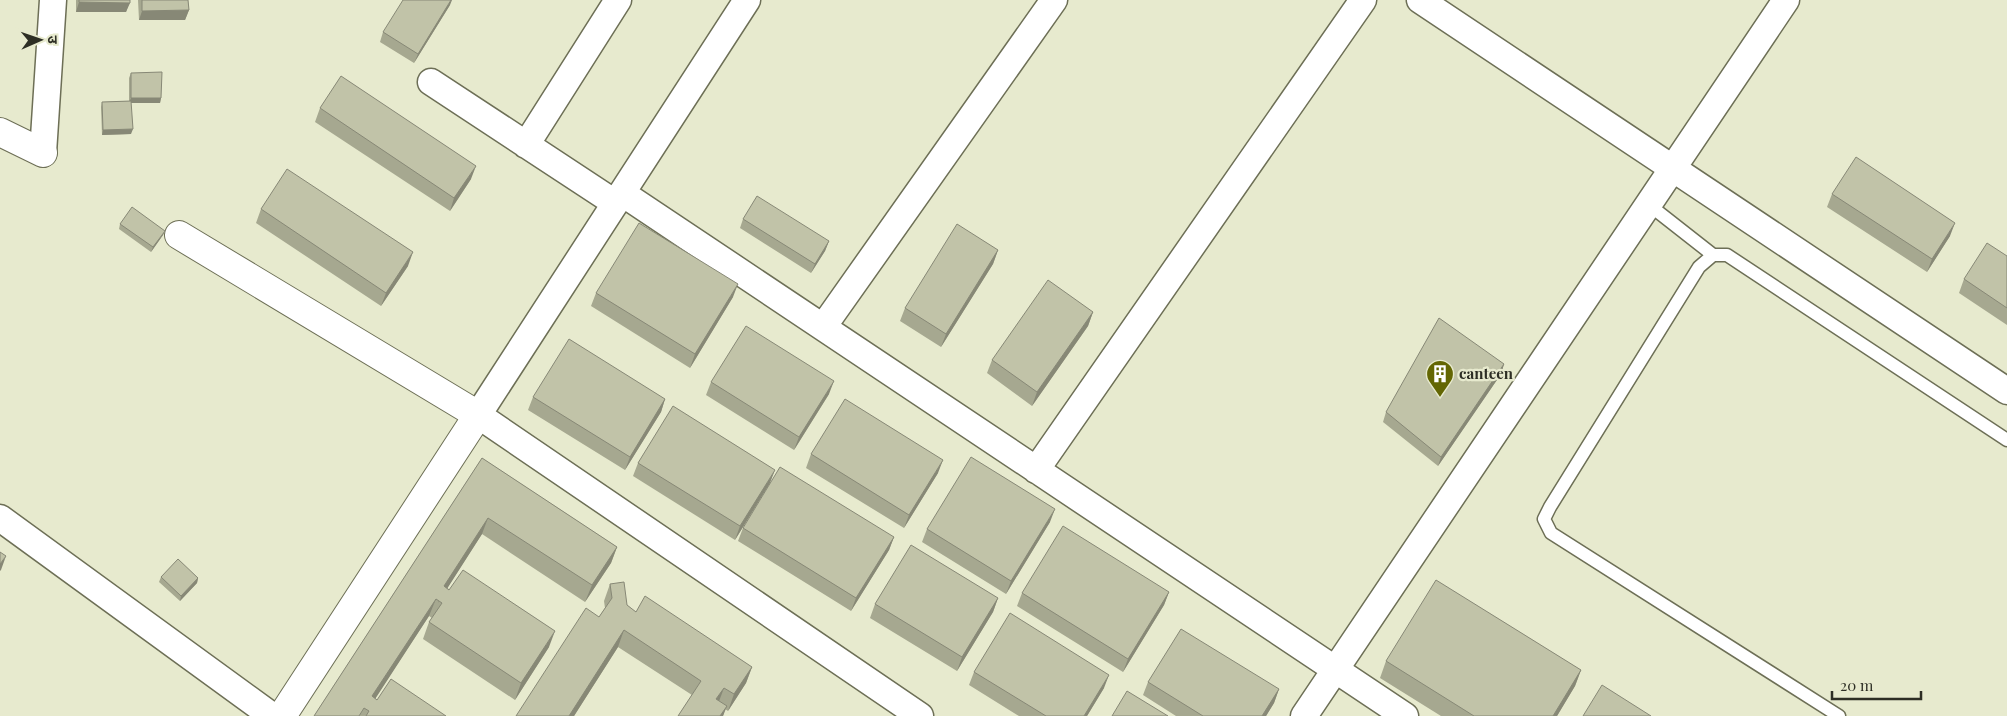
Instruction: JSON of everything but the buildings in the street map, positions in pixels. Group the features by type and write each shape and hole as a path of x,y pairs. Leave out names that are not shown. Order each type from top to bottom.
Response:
{"street":[{"path":"526,145 618,0"},
{"path":"282,716 747,0"},
{"path":"823,327 1054,0"},
{"path":"1036,470 1363,0"},
{"path":"1420,0 2007,391"},
{"path":"1304,716 1786,0"},
{"path":"0,132 43,153 47,3"},
{"path":"431,82 526,145 618,198 823,327 1405,716"},
{"path":"179,235 478,415 920,716"},
{"path":"0,518 272,716"}],"lane":[{"path":"1648,204 1713,256"},
{"path":"1839,716 1551,533 1544,519 1699,267 1713,256 1726,255 2007,440"}],"place":[{"name":"canteen","path":"1440,398"}]}
